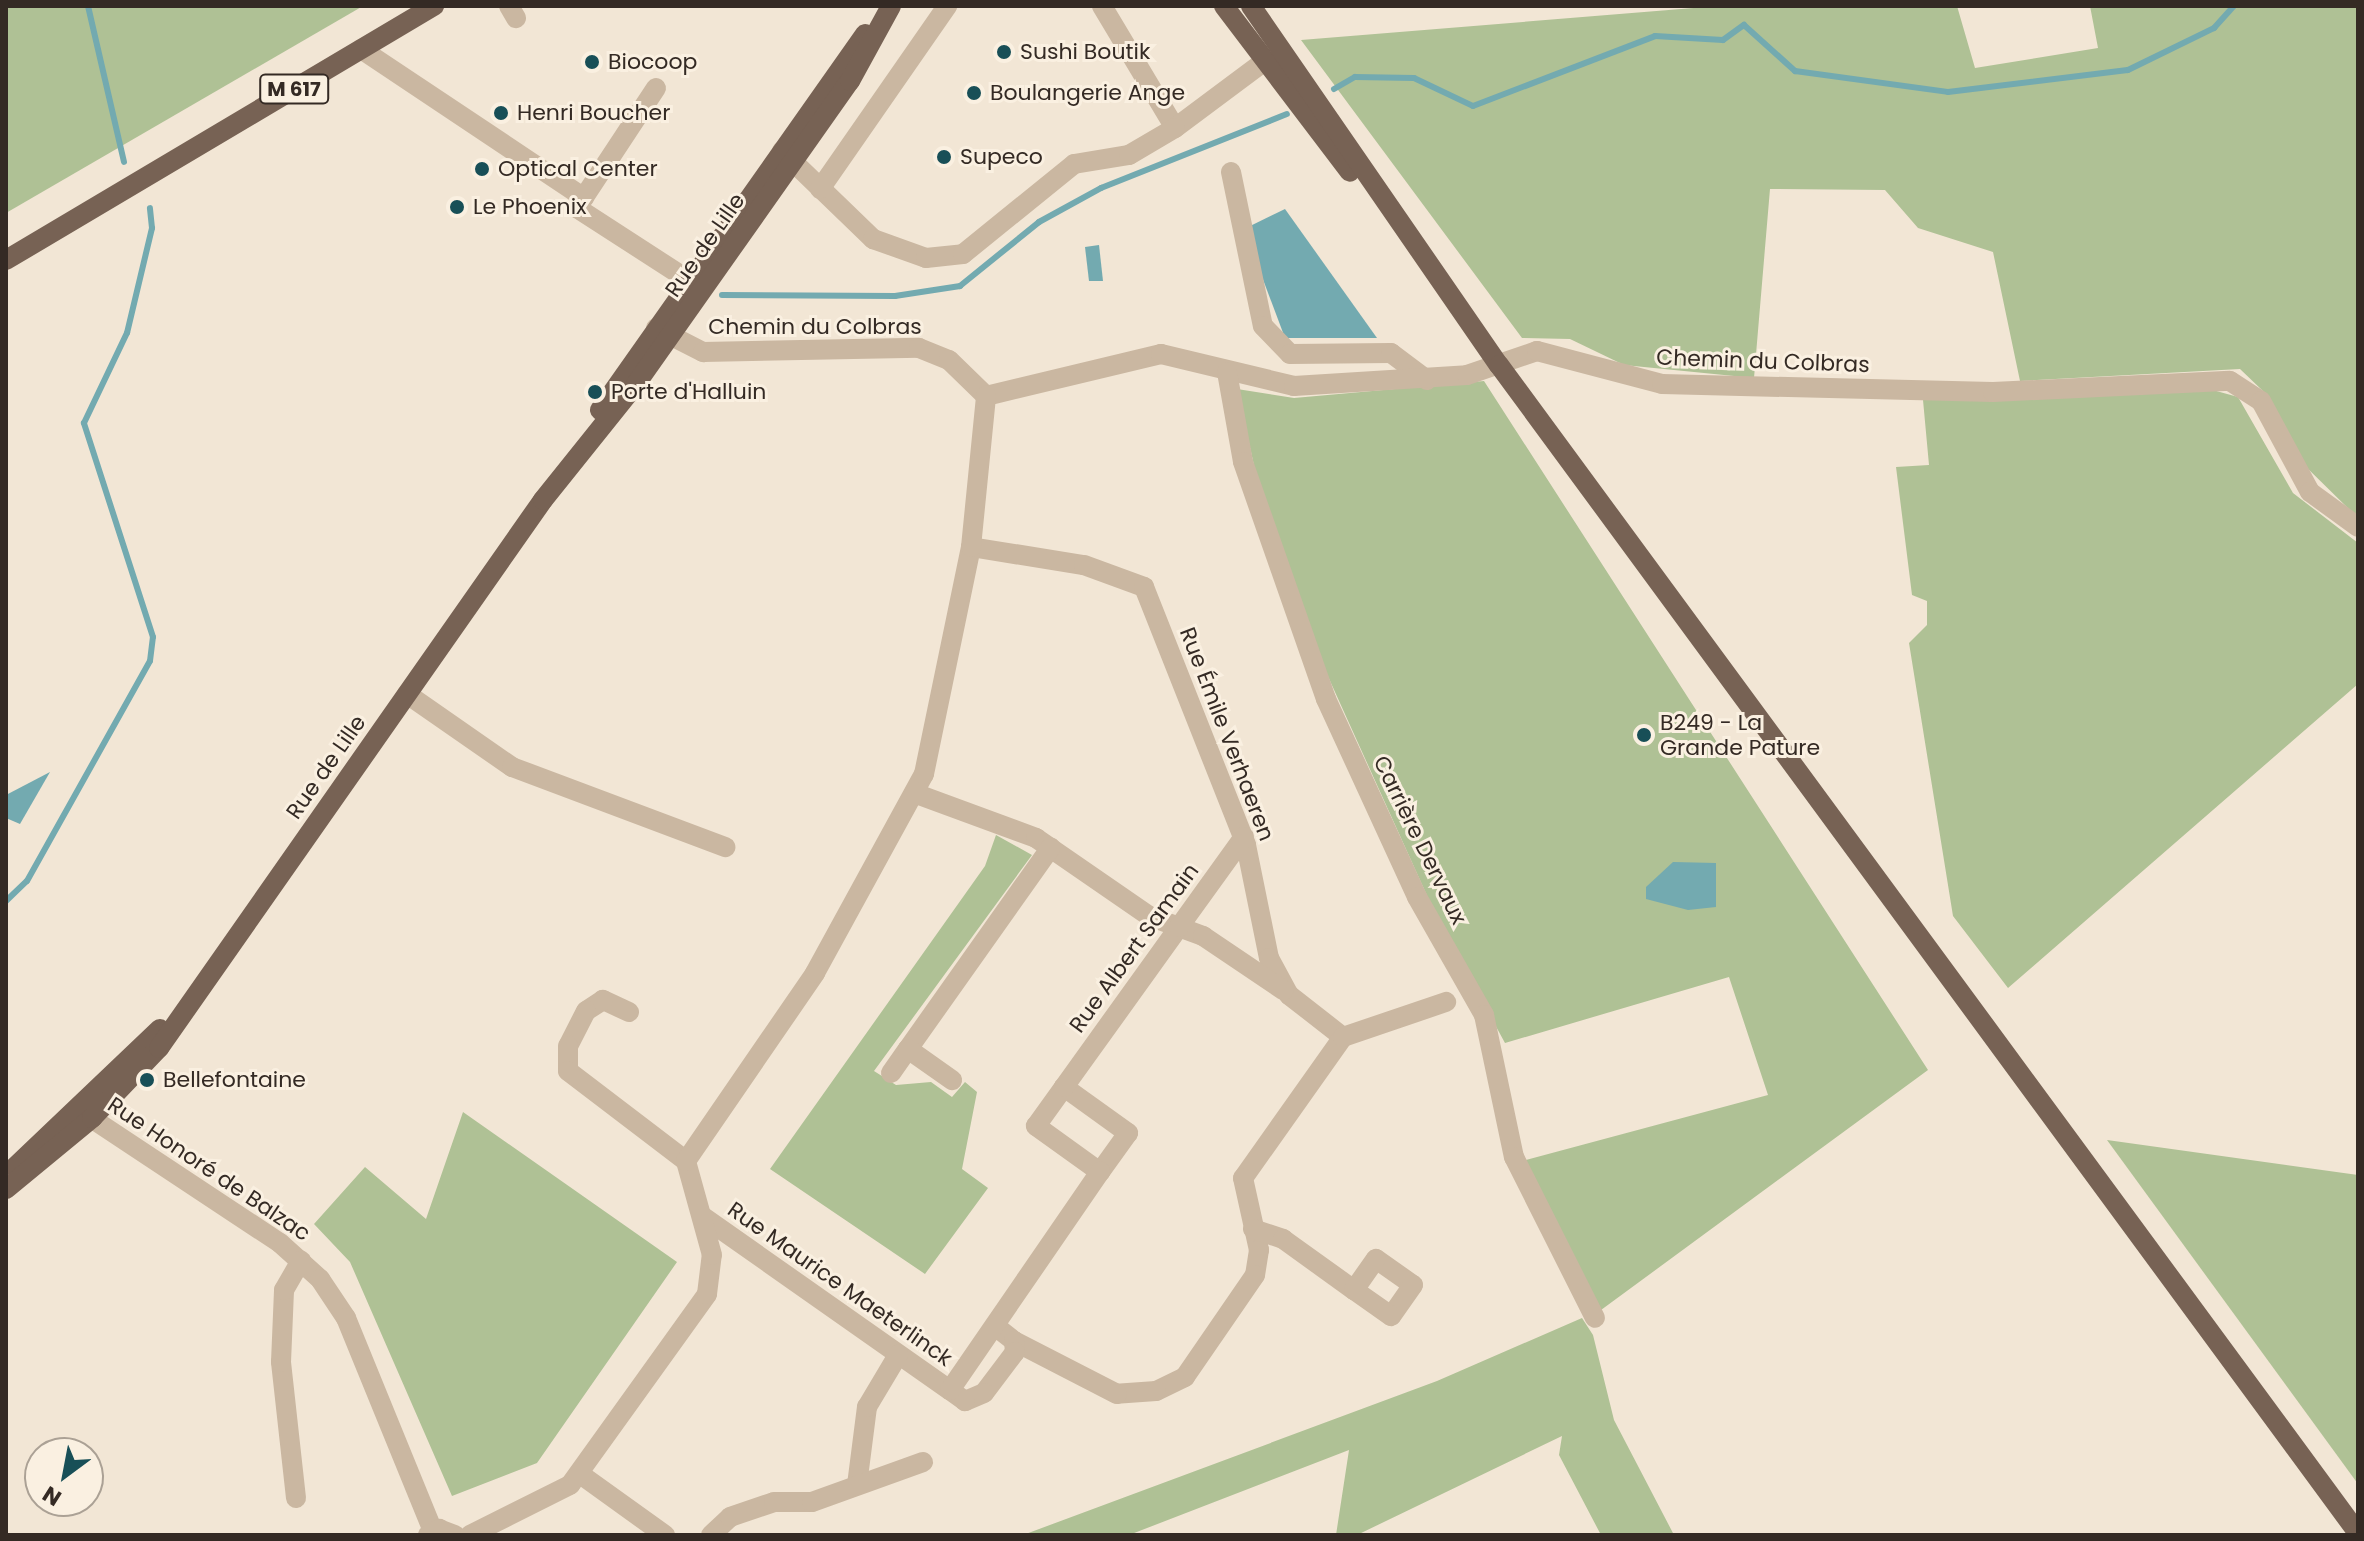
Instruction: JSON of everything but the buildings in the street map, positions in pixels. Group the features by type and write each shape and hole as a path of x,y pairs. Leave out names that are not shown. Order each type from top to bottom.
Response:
{"main road":[{"name":"M 617","path":"6,260 434,6"},
{"name":"Rue de Lille","path":"6,1189 85,1114 203,983 788,156 889,6"},
{"path":"1224,6 1466,320 2358,1533"},
{"path":"1251,6 1466,320"},
{"name":"Rue de Lille","path":"6,1176 85,1114"}],"street":[{"path":"820,189 947,6"},
{"path":"1107,14 1175,128"},
{"path":"361,49 584,198"},
{"path":"788,156 873,239 926,258 963,254 1074,164 1129,155 1175,128 1265,61"},
{"path":"656,88 577,208 696,285"},
{"path":"1231,172 1263,326 1290,354 1391,353 1427,380"},
{"name":"Chemin du Colbras","path":"663,333 703,352 919,348 949,360 986,396 1150,355 1294,386 1427,380 1499,365 1537,351 1662,384 1958,392 2230,381 2261,401 2310,492 2358,527"},
{"name":"Carrière Dervaux","path":"1227,372 1243,462 1326,699 1417,897 1484,1015 1511,1149 1595,1318"},
{"path":"686,1161 815,973 914,793 931,751 971,547 986,396"},
{"name":"Rue Émile Verhaeren","path":"971,547 1084,565 1144,587 1244,837 1260,929 1289,995 1343,1037"},
{"path":"407,694 512,767 725,847"},
{"path":"914,793 1051,847 1149,916 1179,927 1289,995"},
{"name":"Rue Albert Samain","path":"1100,1172 1036,1126 1244,837"},
{"path":"891,1073 1051,847"},
{"path":"470,1535 551,1499 580,1474 707,1294 714,1269 686,1161 568,1071 568,1046 586,1011 603,1000 629,1012"},
{"path":"995,1326 1014,1341 1038,1347 1104,1391 1139,1394 1175,1383 1247,1294 1259,1255 1243,1178 1343,1037 1446,1002"},
{"path":"908,1049 952,1080"},
{"path":"1014,1341 1015,1352 984,1393 965,1401 950,1390 1128,1133 1064,1087"},
{"name":"Rue Honoré de Balzac","path":"85,1114 301,1260 346,1318 430,1533"},
{"name":"Rue Maurice Maeterlinck","path":"702,1216 950,1390"},
{"path":"1253,1229 1283,1239 1354,1290"},
{"path":"296,1498 281,1399 281,1337 284,1290 301,1260"},
{"path":"857,1485 867,1407 898,1355"},
{"path":"711,1535 730,1517 774,1502 807,1503 923,1462"},
{"path":"580,1474 665,1535"},
{"path":"430,1533 455,1535"}],"green space":[{"path":"6,6 363,6 6,213"},
{"path":"1718,6 1957,6 1975,68 2098,48 2090,6 2358,6 2358,518 2299,460 2263,391 2240,369 2020,381 1993,252 1918,228 1885,190 1770,189 1754,378 1624,365 1570,339 1522,338 1301,40"},
{"path":"1484,381 1928,1070 1601,1310 1522,1161 1768,1095 1729,977 1505,1043 1438,920 1321,661 1257,479 1237,389 1294,398"},
{"path":"2209,389 2238,397 2293,493 2358,543 2358,684 2008,988 1953,916 1909,643 1927,625 1927,601 1912,595 1896,467 1929,465 1923,400"},
{"path":"996,835 1032,855 874,1071 896,1085 931,1082 952,1097 965,1082 977,1092 962,1169 988,1188 925,1274 770,1169 985,866"},
{"path":"463,1112 677,1262 537,1463 452,1496 350,1262 314,1224 365,1167 426,1219"},
{"path":"2107,1140 2358,1175 2358,1484"},
{"path":"1582,1318 1593,1335 1614,1420 1674,1535 1601,1535 1559,1455 1562,1436 1357,1535 1336,1535 1349,1450 1129,1535 1023,1535 1437,1381"}],"water":[{"path":"1285,209 1377,338 1285,338 1244,229"},
{"path":"1099,245 1103,281 1089,281 1085,247"},
{"path":"50,772 20,824 6,818 6,795"},
{"path":"1673,862 1716,863 1716,907 1688,910 1646,899 1646,887"}],"waterway":[{"path":"88,6 124,162"},
{"path":"1334,89 1355,77 1414,78 1473,106 1655,36 1723,40 1744,25 1795,71 1948,92 2128,70 2214,28 2234,6"},
{"path":"722,295 895,296 960,286 1039,222 1101,188 1287,114"},
{"path":"6,901 27,881 150,661 153,637 84,423 127,333 152,228 150,208"}],"place":[{"name":"Sushi Boutik","path":"1004,52"},
{"name":"Biocoop","path":"592,62"},
{"name":"Boulangerie Ange","path":"974,93"},
{"name":"Henri Boucher","path":"501,113"},
{"name":"Supeco","path":"944,157"},
{"name":"Optical Center","path":"482,169"},
{"name":"Le Phoenix","path":"457,207"},
{"name":"Porte d'Halluin","path":"595,392"},
{"name":"B249 - La Grande Pature","path":"1644,735"},
{"name":"Bellefontaine","path":"147,1080"}]}
